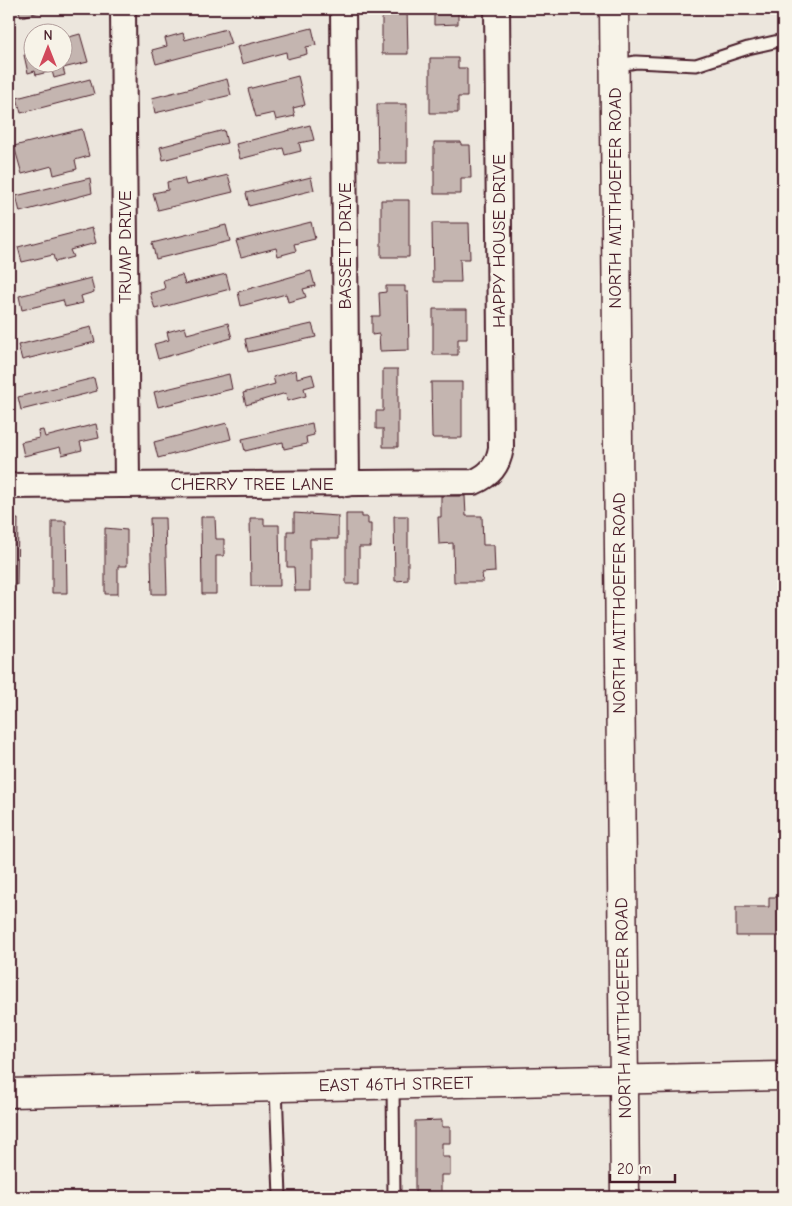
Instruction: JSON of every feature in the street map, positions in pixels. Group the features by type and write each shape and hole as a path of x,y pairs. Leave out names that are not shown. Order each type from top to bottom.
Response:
{"main road":[{"name":"NORTH MITTHOEFER ROAD","path":"614,9 625,1197"},
{"name":"EAST 46TH STREET","path":"9,1093 783,1076"}],"street":[{"name":"TRUMP DRIVE","path":"123,9 127,485"},
{"name":"BASSETT DRIVE","path":"343,9 347,484"},
{"name":"HAPPY HOUSE DRIVE","path":"492,471 497,464 501,448 497,9"},
{"name":"CHERRY TREE LANE","path":"9,486 474,482 492,471"}],"lane":[{"path":"614,66 636,62 696,65 748,48 783,40"},
{"path":"393,1084 394,1197"},
{"path":"276,1087 280,1197"}],"building":[{"path":"18,9 50,9 21,17"},
{"path":"155,9 178,9 157,14"},
{"path":"382,9 407,9 408,54 382,54"},
{"path":"434,9 458,9 458,24 434,25"},
{"path":"312,28 316,45 306,47 307,54 287,59 286,52 242,64 237,47"},
{"path":"226,29 231,44 156,64 152,50 167,46 165,38 183,33 185,40"},
{"path":"80,34 88,62 72,66 72,36"},
{"path":"430,58 458,58 458,68 467,68 467,97 458,97 458,113 430,113"},
{"path":"35,72 48,72 36,75"},
{"path":"52,72 64,72 65,75 54,78"},
{"path":"298,76 305,105 293,108 295,116 276,120 274,113 256,117 248,89"},
{"path":"90,79 94,94 21,113 17,98"},
{"path":"227,79 231,95 155,113 152,98"},
{"path":"377,104 407,104 407,163 378,163"},
{"path":"310,125 314,140 299,143 301,151 285,155 283,148 240,159 236,144"},
{"path":"82,129 89,156 75,160 77,169 54,175 52,166 22,174 14,146"},
{"path":"224,130 227,143 163,160 160,147"},
{"path":"434,142 461,142 461,145 470,145 471,178 461,178 461,194 434,194"},
{"path":"228,175 233,192 158,210 153,193 168,190 167,182 184,178 186,185"},
{"path":"311,177 314,190 249,206 246,193"},
{"path":"90,178 92,193 20,212 16,196"},
{"path":"381,200 409,200 409,257 381,257"},
{"path":"311,222 315,239 294,244 296,251 278,256 276,248 241,257 236,241"},
{"path":"432,223 469,223 470,259 460,259 461,282 433,282"},
{"path":"226,225 230,241 156,259 152,243"},
{"path":"92,228 96,243 70,250 73,257 55,262 53,255 22,262 18,247"},
{"path":"311,271 315,286 303,289 306,297 288,302 286,294 241,306 238,292"},
{"path":"226,274 230,289 155,309 150,293 165,289 163,280 182,275 185,284"},
{"path":"91,278 94,292 81,296 83,303 65,307 63,300 22,310 19,296"},
{"path":"386,286 405,286 405,292 408,292 409,350 380,351 379,334 372,335 372,316 380,316 379,293 386,292"},
{"path":"433,309 467,309 467,339 458,339 458,355 433,355"},
{"path":"228,323 232,338 158,359 154,344 169,340 167,332 185,327 187,334"},
{"path":"312,324 316,337 248,352 245,339"},
{"path":"91,327 95,342 22,360 18,345"},
{"path":"383,369 398,369 398,447 383,447 383,429 376,429 376,411 383,411"},
{"path":"296,370 297,378 312,374 315,385 304,388 306,396 287,401 286,393 246,405 243,393 275,384 273,377"},
{"path":"229,374 232,389 158,407 154,392"},
{"path":"94,378 97,391 21,410 18,397"},
{"path":"431,382 462,382 462,438 432,438"},
{"path":"227,423 231,439 158,458 154,442"},
{"path":"312,423 314,435 306,437 307,444 284,449 283,442 245,451 242,439"},
{"path":"96,424 99,438 80,442 82,450 62,455 60,447 24,456 21,442 39,438 38,431 43,430 45,437"},
{"path":"441,496 465,496 466,516 482,516 483,545 494,545 495,572 482,573 483,582 454,582 453,543 439,544 438,517 441,517"},
{"path":"294,513 338,516 338,539 310,539 310,591 295,591 294,567 287,567 287,531 294,531"},
{"path":"346,514 362,514 362,517 368,517 368,524 371,524 371,547 359,547 359,584 346,584"},
{"path":"394,516 408,516 408,580 395,581"},
{"path":"201,517 215,517 216,539 224,539 224,556 216,556 216,594 202,594"},
{"path":"150,518 165,518 167,594 152,594"},
{"path":"250,518 264,518 264,525 279,525 280,586 251,586"},
{"path":"9,519 18,519 17,585 9,585"},
{"path":"52,521 66,521 67,593 52,593"},
{"path":"105,528 127,530 127,566 118,566 118,594 105,594"},
{"path":"769,897 783,897 783,936 736,936 736,907 769,907"},
{"path":"442,1120 442,1127 450,1127 450,1143 442,1143 442,1157 450,1157 450,1175 441,1175 441,1197 415,1197 415,1121"}]}
